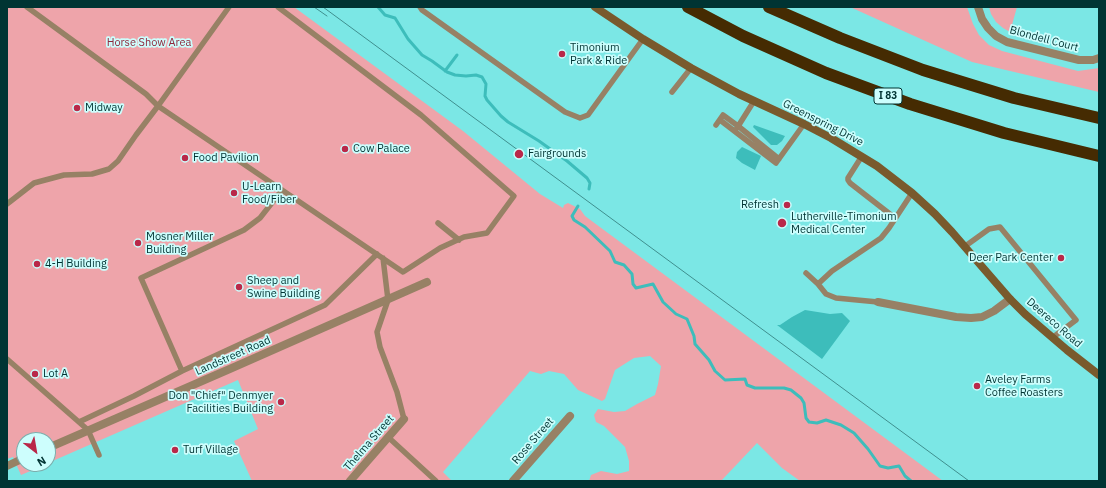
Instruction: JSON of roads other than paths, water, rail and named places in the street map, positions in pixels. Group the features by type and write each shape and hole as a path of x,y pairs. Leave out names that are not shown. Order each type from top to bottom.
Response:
{"highway":[{"name":"I 83","path":"688,7 743,36 826,73 910,104 1004,133 1099,156"},
{"path":"769,7 840,38 923,70 1014,98 1099,118"}],"main road":[{"name":"Greenspring Drive","path":"595,7 643,39 691,68 754,101 831,138 889,174 935,214 1010,299"},
{"name":"Deereco Road","path":"1010,299 1052,338 1099,375"}],"street":[{"name":"Blondell Court","path":"978,7 982,19 988,28 996,36 1007,42 1079,60 1093,60 1099,58"},
{"name":"Landstreet Road","path":"56,444 427,282"},
{"name":"Deereco Road","path":"878,302 956,317 971,318 982,317 994,311 1010,299"},
{"name":"Rose Street","path":"513,481 570,416"},
{"name":"Thelma Street","path":"350,481 404,419"}],"lane":[{"path":"27,7 146,94 158,106 403,272 440,248 464,237 487,233 514,196 421,115 278,7"},
{"path":"7,204 34,183 64,175 92,174 109,169 118,161 229,7"},
{"path":"420,7 422,10 565,112 580,118 588,115 643,39"},
{"path":"672,92 691,68"},
{"path":"735,132 754,101"},
{"path":"779,159 723,115 718,122 735,132 776,163 779,159 804,124"},
{"path":"862,156 848,180 896,218"},
{"path":"182,371 141,278 244,230 260,218 282,190"},
{"path":"818,284 832,271 881,238 912,193"},
{"path":"438,223 459,240"},
{"path":"964,247 988,229 1000,227 1076,320 1052,338"},
{"path":"380,256 388,300 377,332 380,347 404,419"},
{"path":"79,422 182,371 325,305 380,256"},
{"path":"806,274 818,284 826,294 836,298 878,302"},
{"path":"7,359 88,430 99,455"},
{"path":"388,438 436,481"}],"water":[{"path":"754,125 785,136 777,145 771,145 753,127"},
{"path":"742,147 761,156 755,170 736,158 737,152"},
{"path":"805,310 830,314 842,313 850,321 822,359 777,325 780,325"}],"waterway":[{"path":"378,7 385,15 395,18 408,39 422,55 447,72 455,75 476,75 482,77 486,84 485,96 501,116 567,161 587,178 590,183 589,189"},
{"path":"445,71 457,55"},
{"path":"578,206 572,216 574,220 585,227 610,251 615,262 624,265 632,274 633,284 636,288 653,284 663,302 676,314 687,319 694,336 695,344 709,360 715,371 725,380 745,379 747,385 755,388 784,388 791,390 801,398 804,403 806,418 809,422 817,423 826,420 841,425 854,433 880,466 888,468 899,466 905,476 911,481"}],"tram line":[{"path":"314,7 327,16"},
{"path":"323,7 969,481"}],"place":[{"name":"Timonium Park & Ride","path":"562,54"},
{"name":"Midway","path":"77,108"},
{"name":"Cow Palace","path":"345,149"},
{"name":"Fairgrounds","path":"519,154"},
{"name":"Food Pavilion","path":"185,158"},
{"name":"U-Learn Food/Fiber","path":"234,193"},
{"name":"Refresh","path":"787,205"},
{"name":"Lutherville-Timonium Medical Center","path":"782,223"},
{"name":"Mosner Miller Building","path":"138,243"},
{"name":"Deer Park Center","path":"1061,258"},
{"name":"4-H Building","path":"37,264"},
{"name":"Sheep and Swine Building","path":"239,287"},
{"name":"Lot A","path":"35,374"},
{"name":"Aveley Farms Coffee Roasters","path":"977,386"},
{"name":"Don \"Chief\" Denmyer Facilities Building","path":"281,402"},
{"name":"Turf Village","path":"175,450"}],"park label":[{"name":"Horse Show Area","path":"149,43"}]}
